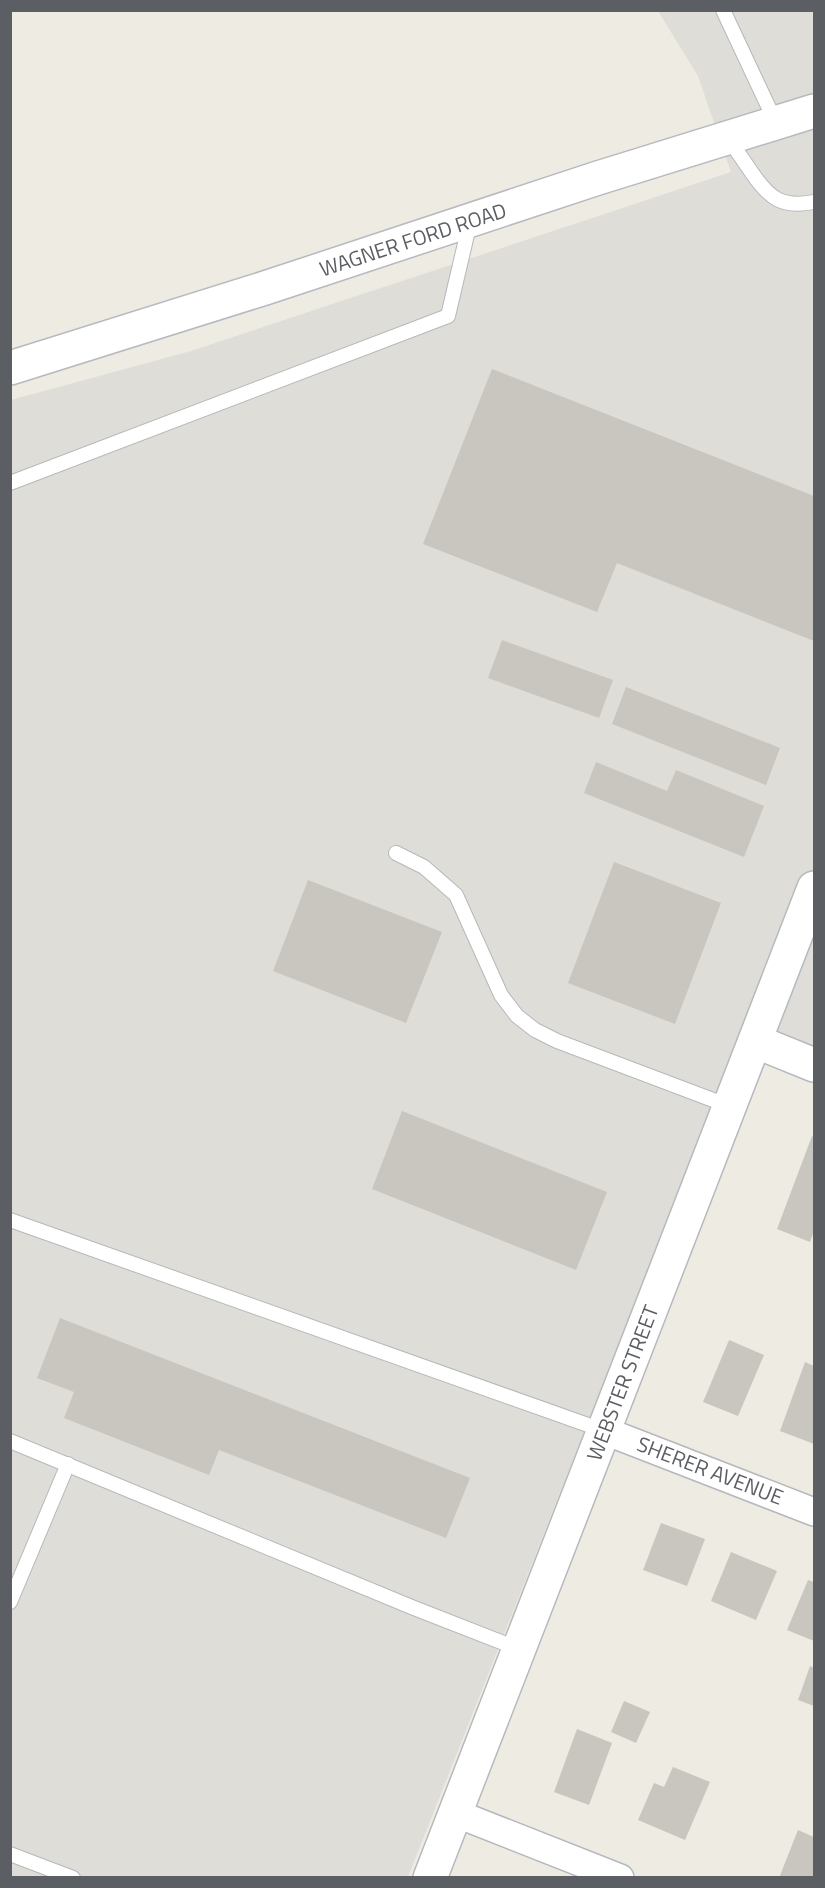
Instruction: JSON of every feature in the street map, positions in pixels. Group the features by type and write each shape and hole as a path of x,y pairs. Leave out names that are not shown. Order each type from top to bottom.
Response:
{"street":[{"name":"WAGNER FORD ROAD","path":"10,368 814,111"},
{"name":"WEBSTER STREET","path":"430,1878 814,888"},
{"path":"755,1041 814,1065"},
{"name":"SHERER AVENUE","path":"605,1431 814,1512"},
{"path":"455,1813 620,1878"}],"lane":[{"path":"723,10 776,123"},
{"path":"728,138 762,188 772,197 785,203 814,202"},
{"path":"10,483 448,316 471,220"},
{"path":"396,853 424,867 456,895 501,995 518,1016 535,1030 557,1041 729,1106"},
{"path":"10,1220 605,1431"},
{"path":"10,1441 519,1649"},
{"path":"10,1602 68,1464"},
{"path":"10,1854 73,1878"}],"shaded area":[{"path":"658,11 814,11 814,1062 741,1035 408,1877 11,1878 11,400 191,351 731,172 698,76"}],"building":[{"path":"492,369 814,496 814,641 617,563 597,612 423,544"},
{"path":"502,640 613,680 599,718 488,678"},
{"path":"626,687 780,748 766,785 612,724"},
{"path":"596,762 667,791 676,770 764,806 744,857 584,793"},
{"path":"614,862 721,903 675,1024 568,983"},
{"path":"308,880 442,932 406,1023 273,971"},
{"path":"402,1111 607,1192 576,1270 372,1189"},
{"path":"812,1136 814,1137 814,1231 810,1242 777,1229"},
{"path":"60,1318 470,1478 446,1538 219,1450 209,1475 64,1418 74,1392 37,1378"},
{"path":"729,1340 764,1355 738,1416 703,1402"},
{"path":"805,1362 814,1366 814,1444 780,1431"},
{"path":"661,1523 705,1539 687,1586 643,1570"},
{"path":"731,1552 777,1571 756,1620 711,1601"},
{"path":"808,1580 814,1582 814,1641 787,1630"},
{"path":"810,1666 814,1668 814,1706 798,1700"},
{"path":"624,1701 650,1712 636,1743 611,1732"},
{"path":"577,1729 612,1743 589,1805 554,1792"},
{"path":"673,1767 710,1782 685,1840 638,1820 654,1783 664,1787"},
{"path":"798,1830 814,1837 814,1878 779,1878"}]}
